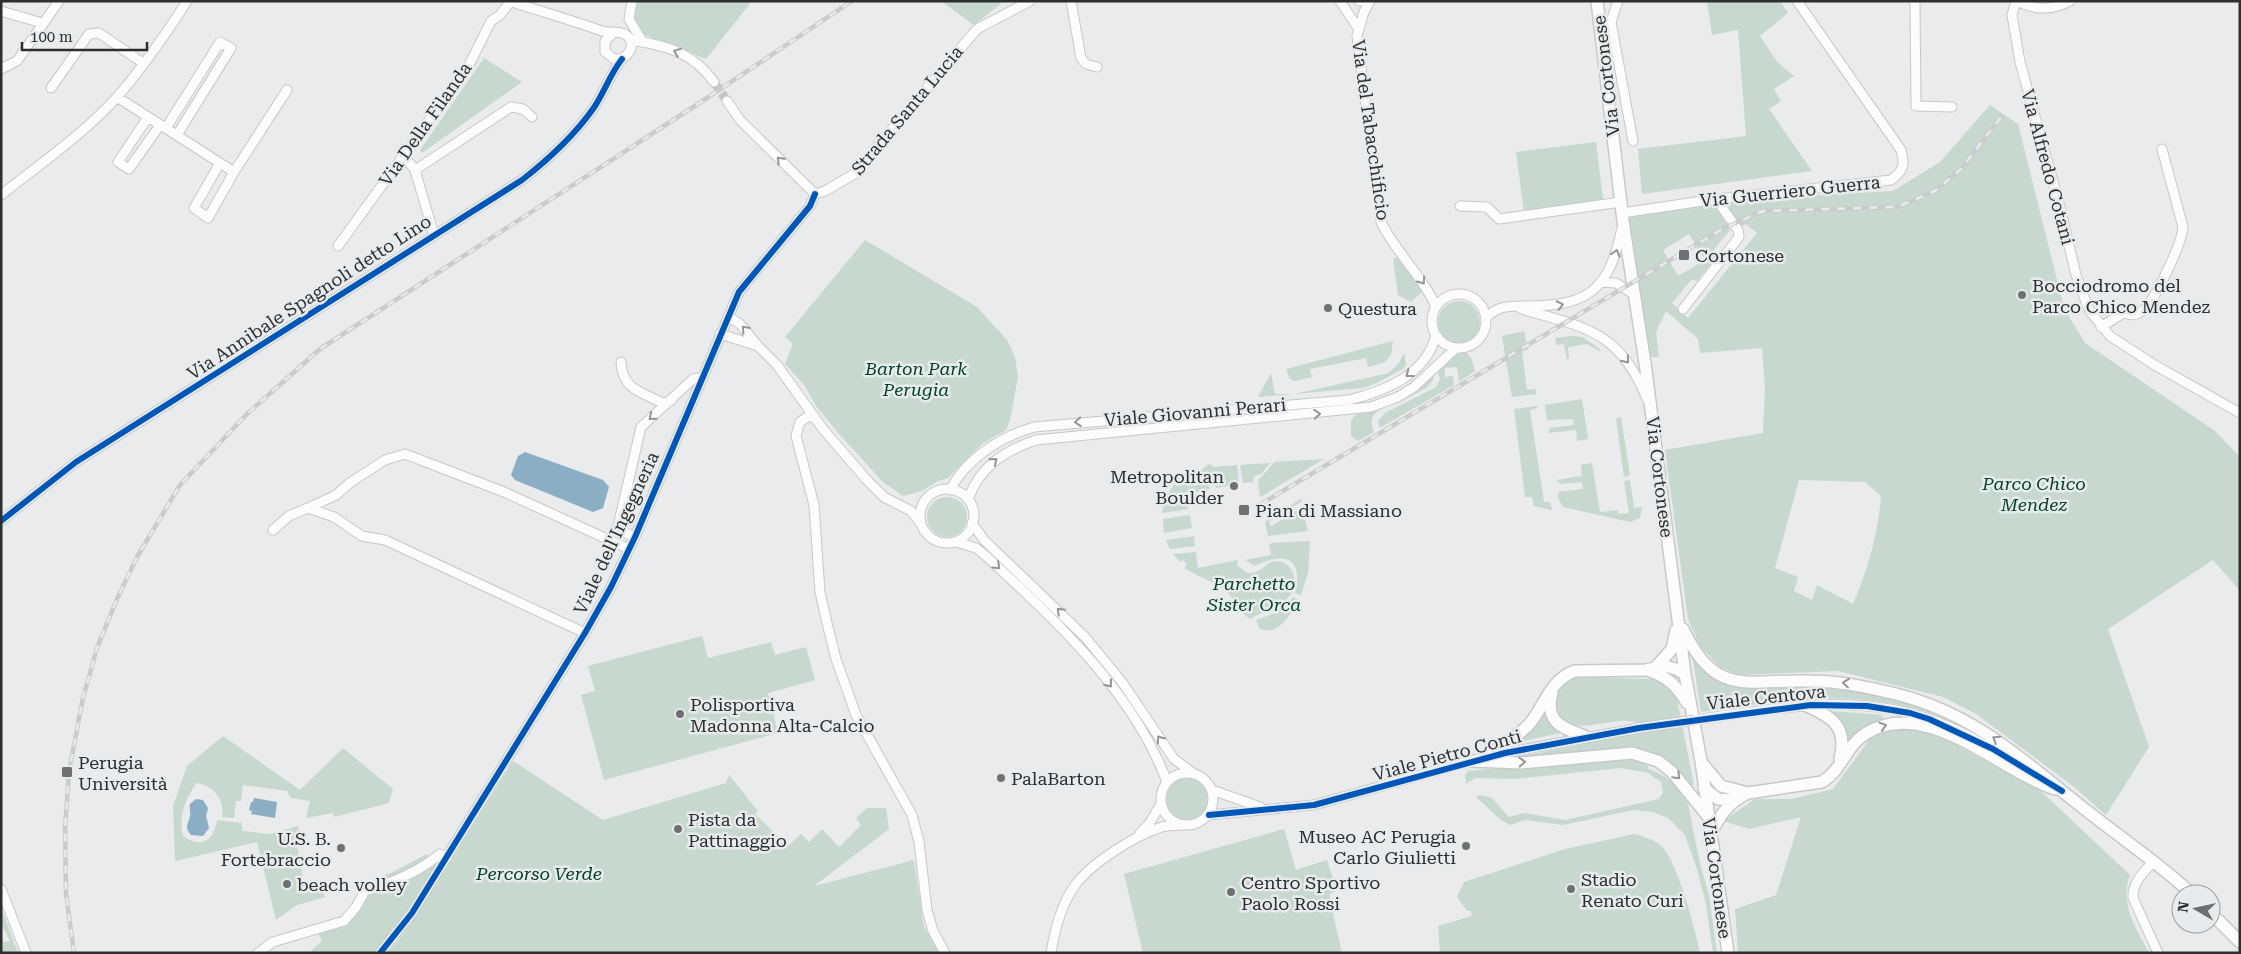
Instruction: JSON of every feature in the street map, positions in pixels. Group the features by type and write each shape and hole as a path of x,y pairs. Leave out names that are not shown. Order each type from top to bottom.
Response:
{"main road":[{"name":"Via Cortonese","path":"1597,1 1622,212 1652,411 1685,674 1700,761 1728,953"},
{"path":"1651,669 1672,649 1678,619"},
{"path":"1678,619 1692,649 1707,666 1721,677 1750,684 1809,680 1850,683 1942,708 2001,742 2062,791"},
{"path":"1489,756 1530,724 1553,687 1566,674 1576,671 1671,667 1685,674"},
{"path":"1651,669 1674,684 1692,714"},
{"path":"1553,687 1549,702 1554,719 1566,729 1587,736"},
{"path":"1805,705 1827,715 1836,723 1843,745 1837,770"},
{"path":"1711,833 1726,807 1748,793 1822,782 1837,770 1850,747 1865,734 1884,724 1903,722 1926,727 1988,753 2037,783 2062,791"},
{"path":"1473,761 1521,763 1632,753 1653,759 1672,772 1708,818"},
{"path":"1700,761 1721,786 1748,793"},
{"path":"1704,788 1718,799 1735,800"},
{"name":"Viale Centova","path":"2062,791 2154,861 2180,884"},
{"path":"2221,923 2240,942"}],"street":[{"path":"1,69 17,61 59,1"},
{"path":"1,195 66,144 117,97 144,63 187,1"},
{"path":"510,1 614,33 624,34 630,40 642,41 690,57 704,68 714,82"},
{"name":"Via Della Filanda","path":"338,246 469,65 491,21 500,15 510,1"},
{"path":"632,1 629,19 642,41"},
{"name":"Strada Santa Lucia","path":"815,194 825,191 854,174 977,29 1030,1"},
{"path":"1071,1 1081,58 1086,64 1097,68"},
{"name":"Via del Tabacchificio","path":"1340,1 1358,28"},
{"name":"Via del Tabacchificio","path":"1370,1 1358,28 1357,36 1362,88 1381,222 1390,242 1426,287 1436,307"},
{"path":"1592,1 1599,17"},
{"path":"1599,17 1603,1"},
{"path":"1618,1 1611,22 1633,141"},
{"name":"Via Guerriero Guerra","path":"1460,206 1487,207 1499,219 1622,212 1716,199 1891,180 1900,174 1903,168 1902,150 1797,1"},
{"path":"1915,1 1916,106 1952,106"},
{"path":"2016,1 2026,6 2040,9 2056,8 2070,1"},
{"name":"Via Alfredo Cotani","path":"2016,1 2012,15 2020,62 2060,207 2076,275 2089,310 2110,336 2154,364 2240,413"},
{"path":"1,12 42,24"},
{"path":"588,25 600,37 604,44 605,52 610,57 622,59 630,51 630,40"},
{"path":"51,88 89,34 99,33 144,63"},
{"path":"604,44 607,38 614,33"},
{"path":"148,117 118,162 129,169 163,126 220,42 231,48 177,135"},
{"path":"610,57 611,77"},
{"name":"Via Annibale Spagnoli detto Lino","path":"1,520 76,462 522,180 565,143 593,109 622,59"},
{"path":"220,163 194,208 208,218 234,172 287,90"},
{"path":"117,97 234,172"},
{"path":"727,101 740,120 815,194"},
{"path":"415,170 511,107 523,109 532,117"},
{"path":"2101,327 2122,313 2132,316 2143,311 2159,288 2182,238 2183,227 2162,149"},
{"path":"404,156 415,170 434,235"},
{"name":"Viale dell'Ingegneria","path":"380,953 403,925 447,858 585,633 635,537 720,334 740,292 810,206 815,194"},
{"path":"1683,309 1739,237 1738,230 1716,199"},
{"path":"1486,318 1493,311 1511,306 1563,305 1587,294 1601,282 1613,262 1622,212"},
{"path":"1601,282 1616,283 1635,295"},
{"path":"1454,295 1465,295 1479,303 1486,318 1485,329 1480,338 1467,347 1456,348 1448,346 1436,335 1432,322 1436,307 1444,299 1454,295"},
{"path":"1511,306 1589,329 1602,336 1625,357 1639,379 1652,411"},
{"path":"728,316 740,324 777,365 815,417 872,485 884,497 911,511 931,538 948,543 956,542 963,538 972,524 973,516 968,500 957,492 950,490 936,492 925,500 902,505"},
{"path":"720,334 758,346"},
{"name":"Viale Giovanni Perari","path":"950,490 955,481 981,454 1010,435 1034,427 1349,400 1380,391 1418,367 1433,348 1436,335"},
{"name":"Viale Giovanni Perari","path":"968,500 979,475 998,457 1036,440 1372,407 1398,397 1414,387 1456,348"},
{"path":"621,362 621,373 628,385 663,403 671,401"},
{"path":"635,537 623,532 618,526 641,426 671,401 693,379 703,377"},
{"path":"815,417 807,417 800,422 796,436 814,505 820,592 827,623 836,659 856,715 912,814 918,842 927,910 933,931 945,953"},
{"path":"273,530 289,516 336,495 351,482 385,460 405,454 504,492 629,549"},
{"path":"921,524 920,516 925,500"},
{"path":"308,508 334,518 362,536 385,540 585,633"},
{"name":"Viale Pietro Conti","path":"972,524 984,540 1085,637 1122,682 1174,759 1193,773 1202,776 1212,790 1243,803 1270,810"},
{"path":"956,542 976,548 986,556 1060,626 1091,661 1146,736 1167,782 1179,774 1193,773"},
{"name":"Viale Centova","path":"1692,714 1752,712 1805,705 1867,706 1910,713 1947,726 1993,749 2062,791"},
{"name":"Viale Pietro Conti","path":"1051,953 1058,920 1076,884 1093,867 1135,839 1161,827 1197,824 1209,814 1314,806 1489,756 1587,736 1639,728 1692,714"},
{"name":"Viale Pietro Conti","path":"1135,839 1149,824 1162,804 1163,789 1167,782"},
{"path":"1209,814 1213,807 1212,790"},
{"path":"1162,804 1169,818 1183,825"},
{"path":"258,953 272,942 344,921 356,907 361,895 365,891 407,875 440,854 447,858"},
{"path":"2154,861 2138,879 2132,890 2133,898 2158,953"},
{"path":"1,889 26,953"}],"green space":[{"path":"637,1 752,1 706,59 642,34 631,17"},
{"path":"941,1 999,1 1001,4 974,25"},
{"path":"1707,1 1780,1 1788,13 1760,36 1777,62 1794,76 1774,89 1781,101 1769,109 1812,171 1642,194 1638,149 1746,136 1738,30 1712,35"},
{"path":"484,58 522,82 422,153 420,150"},
{"name":"Parco Chico Mendez","path":"1990,105 2018,124 2064,308 2085,343 2215,431 2240,457 2240,591 2213,560 2108,629 2149,747 2106,815 2073,786 1976,714 1943,697 1838,671 1738,675 1720,667 1700,646 1688,619 1665,450 1763,433 1765,388 1762,348 1700,353 1698,339 1666,311 1656,332 1659,357 1652,357 1648,347 1628,216 1713,203 1730,230 1712,252 1716,257 1697,281 1692,279 1672,303 1688,318 1757,233 1746,224 1742,226 1725,204 1736,200 1893,191 1940,162","holes":["1689,234 1705,260 1678,276 1663,250","1799,480 1865,482 1881,496 1872,551 1853,604 1817,585 1812,600 1794,591 1798,577 1775,568"]},
{"path":"1596,142 1603,200 1524,212 1516,152"},
{"name":"Barton Park Perugia","path":"865,240 977,307 1007,340 1015,357 1018,377 1010,420 1006,430 982,444 948,478 938,481 922,491 903,496 883,482 840,435 816,406 805,386 785,364 793,344 785,337"},
{"path":"1399,257 1424,290 1411,302 1398,295 1393,259"},
{"path":"1463,301 1471,304 1477,310 1480,322 1477,334 1471,340 1455,343 1447,340 1441,334 1438,318 1441,310 1447,304"},
{"path":"1524,331 1528,350 1522,351 1527,390 1536,389 1536,394 1512,397 1502,336"},
{"path":"1582,337 1601,350 1599,351 1587,344 1568,347 1569,359 1567,360 1564,344 1556,345 1555,338"},
{"path":"1393,341 1391,355 1385,362 1368,367 1366,358 1310,369 1312,377 1295,381 1290,379 1286,369"},
{"path":"1464,351 1471,357 1475,371 1459,382 1457,367 1445,368 1445,377 1453,376 1454,385 1380,428 1378,421 1385,413 1436,387 1440,379 1437,369 1456,352"},
{"path":"1404,353 1406,364 1404,368 1377,383 1363,388 1295,394 1389,373 1399,363"},
{"path":"1271,373 1275,394 1293,394 1258,397"},
{"path":"1431,375 1434,377 1430,384 1422,390 1391,404 1375,414 1372,420 1374,432 1358,441 1351,436 1351,421 1355,415 1372,409"},
{"path":"1582,399 1588,439 1577,441 1576,430 1548,433 1550,428 1574,425 1573,419 1547,420 1545,405"},
{"path":"1537,406 1537,408 1530,410 1544,502 1550,502 1552,510 1534,506 1532,497 1525,497 1514,409"},
{"path":"1621,417 1630,475 1624,477 1616,419"},
{"path":"1324,459 1260,497 1258,481 1274,462"},
{"path":"1270,463 1261,474 1254,476 1253,482 1243,483 1240,465"},
{"path":"1592,463 1600,512 1618,510 1618,514 1629,513 1624,481 1630,480 1634,508 1642,507 1640,518 1630,522 1563,507 1558,498 1558,492 1583,489 1582,482 1561,484 1556,480 1582,476 1581,465"},
{"path":"1209,464 1214,467 1237,465 1239,484 1216,488 1214,479 1196,474"},
{"path":"1194,468 1190,477 1208,482 1210,489 1185,494 1188,509 1162,513 1166,498 1173,486 1182,476"},
{"path":"951,497 958,500 964,506 967,517 966,525 958,534 951,537 943,537 936,534 928,525 927,513 930,506 939,498"},
{"path":"1302,498 1302,501 1269,521 1271,526 1302,508 1308,531 1268,536 1265,522"},
{"path":"1190,515 1192,528 1164,533 1163,519"},
{"path":"1194,536 1195,546 1170,549 1166,540"},
{"path":"1310,541 1308,573 1301,595 1295,593 1296,571 1294,565 1289,560 1274,559 1255,566 1245,560 1271,555 1269,545 1271,543"},
{"name":"Parchetto Sister Orca","path":"1196,552 1198,568 1238,560 1237,565 1247,573 1251,573 1257,572 1272,562 1283,562 1293,573 1295,583 1293,591 1282,603 1250,619 1227,592 1185,568 1187,564 1183,560 1180,562 1173,554"},
{"path":"1293,597 1298,600 1292,612 1283,623 1272,630 1259,628 1256,620 1282,609"},
{"name":"Polisportiva Madonna Alta-Calcio","path":"702,636 708,658 771,642 775,655 806,647 815,680 768,693 778,733 604,780 581,695 595,691 588,666"},
{"path":"1692,653 1730,684 1741,688 1814,685 1853,689 1912,703 1967,728 1934,714 1901,705 1868,700 1803,700 1701,712"},
{"path":"1578,677 1657,679 1671,689 1677,699 1694,785 1690,785 1676,769 1660,758 1633,749 1622,748 1507,759 1635,734 1646,726 1627,721 1582,726 1564,722 1558,716 1554,696 1558,689 1568,680"},
{"path":"1831,711 1882,715 1883,719 1848,742 1843,727"},
{"path":"1544,712 1561,733 1514,743"},
{"path":"1899,728 1921,730 1956,745 2041,791 2130,875 2126,896 2130,916 2149,953 1738,953 1735,909 1776,895 1801,817 1749,829 1723,821 1755,799 1792,799 1833,789 1872,736"},
{"path":"223,736 300,790 343,748 393,789 389,803 334,817 333,813 306,818 310,801 291,798 287,791 243,785 241,801 236,801 234,818 222,817 222,805 217,794 208,787 196,783 186,802 181,822 183,836 190,840 195,842 206,841 213,833 217,820 242,823 242,831 270,834 298,826 300,837 296,839 304,884 319,881 325,897 297,905 276,920 257,842 175,861 173,806 187,766"},
{"path":"1616,758 1643,758 1649,769 1664,776 1677,786 1688,804 1700,864 1709,895 1717,953 1713,953 1706,904 1697,869 1685,835 1668,818 1653,812 1634,810 1563,825 1525,820 1510,825 1501,820 1476,797 1480,795 1492,798 1509,817 1525,813 1565,820 1659,799 1663,793 1661,782 1648,773 1621,768 1515,779 1475,778 1466,784 1465,775 1468,771"},
{"name":"Percorso Verde","path":"513,761 603,820 726,783 729,775 758,811 755,814 788,846 801,834 809,842 822,829 839,847 861,825 856,818 867,808 886,808 889,829 814,886 914,860 924,927 939,953 387,953 398,941 432,891"},
{"path":"1191,778 1199,781 1205,787 1208,799 1205,811 1199,817 1183,820 1175,817 1169,811 1166,795 1169,787 1175,781"},
{"name":"Centro Sportivo Paolo Rossi","path":"1284,829 1296,870 1327,860 1337,891 1330,894 1330,900 1342,953 1143,953 1124,874"},
{"name":"Stadio Renato Curi","path":"1634,834 1656,842 1668,855 1680,881 1700,953 1440,953 1438,926 1472,916 1471,911 1467,911 1457,897 1464,882 1565,849"},
{"path":"427,854 437,863 407,910 374,953 309,953 322,941 318,933 342,925 355,913 364,896 361,885 395,871"},
{"path":"1,907 18,953 1,953 1,942 10,941 1,923"}],"water":[{"path":"525,452 603,480 609,487 603,508 593,512 515,480 511,475 518,456"},
{"path":"254,798 277,802 275,818 251,814 252,811 249,810"},
{"path":"196,799 203,800 208,808 206,816 209,828 203,836 191,835 187,828 190,804"}],"tunnel":[{"path":"714,82 727,101"}],"railway":[{"path":"74,953 66,894 65,829 69,771 83,698 97,648 117,599 137,557 180,485 247,414 320,349 698,104 852,1"},
{"path":"1261,504 1724,228 1763,211 1897,207 1935,191 1961,169 2001,117"}],"cycle path":[{"path":"1,521 76,462 522,180 542,164 577,129 597,103 622,59"},
{"path":"380,953 412,913 585,633 611,587 635,537 739,292 810,206 815,194"},
{"path":"1209,815 1314,805 1505,753 1639,728 1811,705 1867,706 1910,713 1929,719 1993,749 2062,791"}],"place":[{"name":"Cortonese","path":"1684,255"},
{"name":"Bocciodromo del Parco Chico Mendez","path":"2022,295"},
{"name":"Questura","path":"1328,308"},
{"name":"Metropolitan Boulder","path":"1234,486"},
{"name":"Pian di Massiano","path":"1244,510"},
{"name":"Polisportiva Madonna Alta-Calcio","path":"680,714"},
{"name":"Perugia Università","path":"67,772"},
{"name":"PalaBarton","path":"1001,778"},
{"name":"Pista da Pattinaggio","path":"678,829"},
{"name":"Museo AC Perugia Carlo Giulietti","path":"1466,846"},
{"name":"U.S. B. Fortebraccio","path":"341,848"},
{"name":"beach volley","path":"287,884"},
{"name":"Stadio Renato Curi","path":"1571,889"},
{"name":"Centro Sportivo Paolo Rossi","path":"1231,892"}]}
